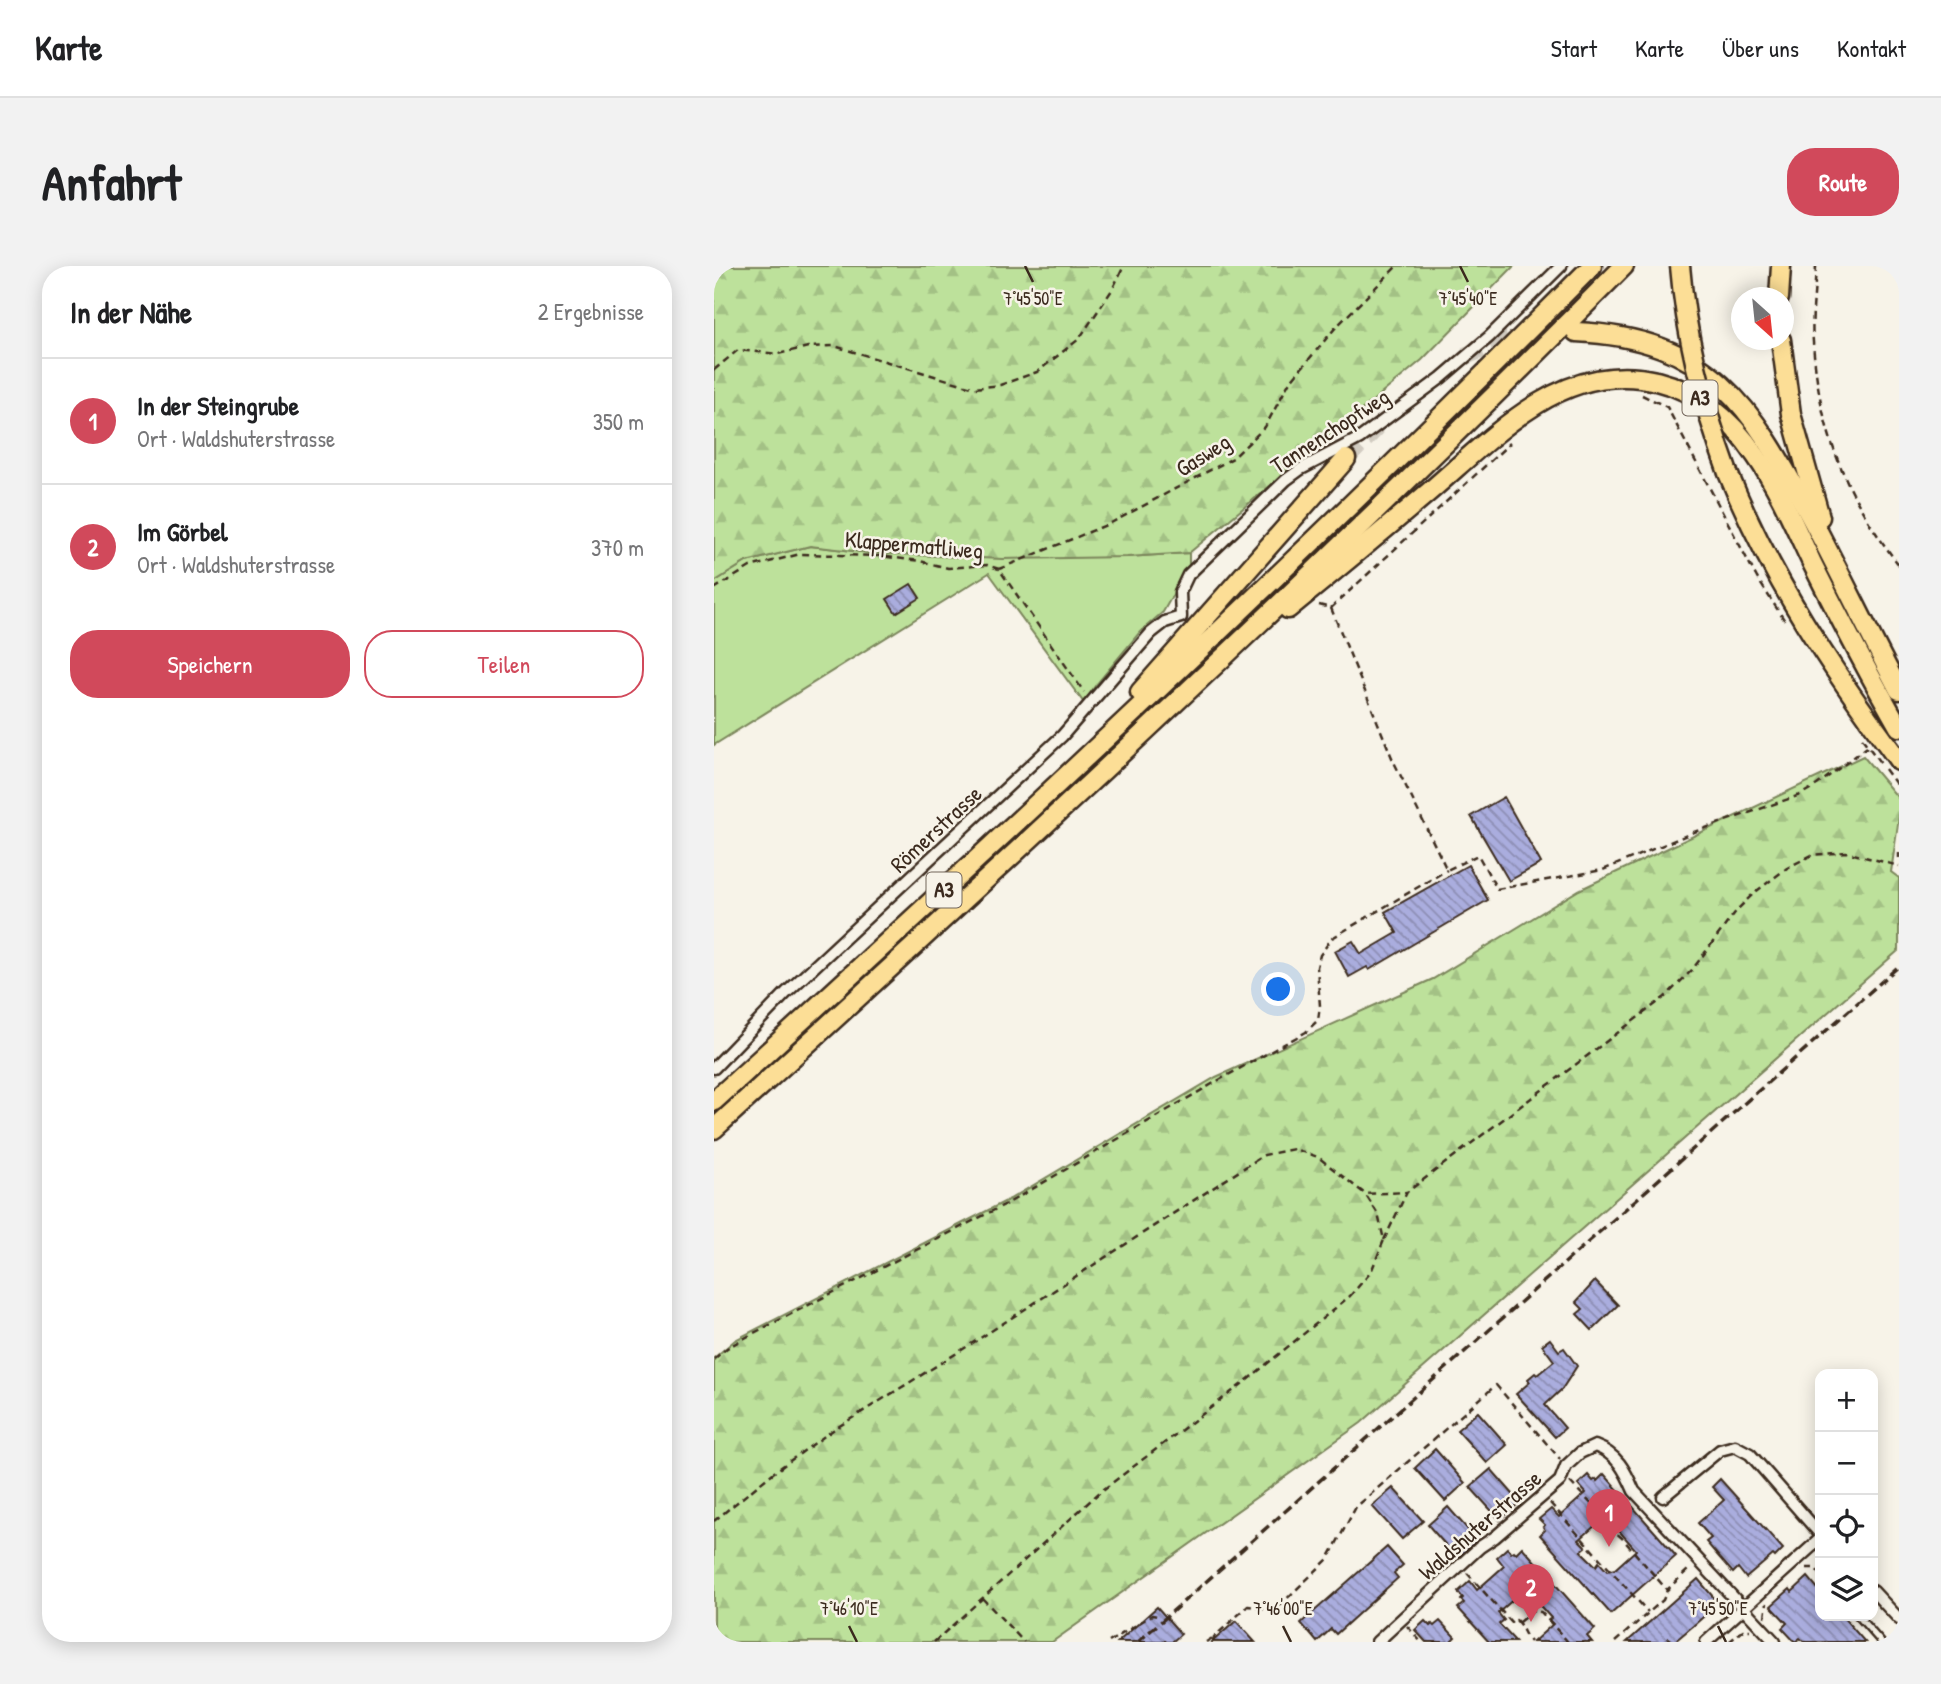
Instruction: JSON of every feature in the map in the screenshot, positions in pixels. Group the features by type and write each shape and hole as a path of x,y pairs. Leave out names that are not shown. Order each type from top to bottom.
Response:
{"highway":[{"name":"A3","path":"714,1101 1079,763 1290,562 1592,266"},
{"name":"A3","path":"714,1129 1175,703 1439,449 1624,266"},
{"name":"A3","path":"1680,266 1686,325 1696,374 1728,473 1763,553 1830,664 1899,761"},
{"path":"1780,287 1781,266"},
{"name":"A3","path":"1576,332 1625,337 1655,345 1687,360 1725,387 1772,445 1899,690"},
{"name":"A3","path":"1782,350 1796,435 1830,553"},
{"name":"A3","path":"1175,703 1518,417 1551,396 1582,383 1611,377 1637,377 1664,382 1692,394 1722,416 1748,444 1767,473 1855,649 1899,727"},
{"name":"A3","path":"1079,763 1346,459"}],"street":[{"name":"Tannenchopfweg","path":"1181,617 1180,592 1188,575 1286,480 1301,469 1360,438 1441,378 1489,337 1561,266"},
{"name":"Römerstrasse","path":"714,1068 786,993 1031,766 1092,703 1151,633 1165,622 1181,617"},
{"name":"Waldshuterstrasse","path":"1377,1642 1460,1566 1560,1482 1564,1470 1580,1453 1595,1446 1608,1450 1623,1467 1634,1491 1775,1642"},
{"path":"1663,1497 1720,1450 1735,1446 1750,1454 1815,1530"},
{"path":"1706,1642 1815,1541"},
{"path":"1878,1596 1899,1619"}],"lane":[{"path":"1862,1621 1881,1642"}],"path":[{"path":"714,370 738,350 778,354 808,347 834,346 975,388 1000,385 1037,372 1079,340 1112,290 1124,266"},
{"name":"Gasweg","path":"999,569 1121,518 1233,458 1265,426 1289,383 1336,327 1397,266"},
{"path":"1816,266 1813,340 1821,405 1842,474 1877,534 1899,565"},
{"path":"1889,266 1899,273"},
{"path":"1639,394 1667,407 1758,578 1785,621"},
{"path":"1331,608 1519,435"},
{"name":"Klappermatliweg","path":"714,589 750,567 800,554 879,556 948,568 987,565 999,569 1092,703"},
{"path":"1319,606 1331,608"},
{"path":"1331,608 1393,761 1447,870"},
{"path":"1860,735 1899,788"},
{"path":"714,1359 752,1334 1010,1202 1306,1032 1318,1020 1320,1006 1317,967 1320,955 1332,938 1447,870 1478,855 1497,889 1603,870 1694,832 1800,795 1868,747"},
{"path":"934,1642 1100,1492 1246,1381 1350,1296 1371,1272 1407,1192 1665,997 1692,970 1737,910 1754,892 1787,868 1812,855 1846,852 1899,866"},
{"path":"1899,853 1899,858"},
{"path":"714,1521 773,1473 833,1430 1264,1155 1294,1150 1318,1157 1365,1194 1378,1214 1384,1240"},
{"path":"1365,1194 1407,1192"},
{"path":"1206,1642 1214,1640 1248,1606 1275,1610 1328,1559 1356,1507 1496,1385 1608,1521 1609,1527 1652,1570 1653,1575 1667,1590"},
{"path":"1544,1495 1648,1612"},
{"path":"1615,1642 1663,1600 1667,1590 1699,1560"},
{"path":"1460,1566 1512,1623 1516,1620 1530,1642"},
{"path":"1797,1576 1807,1567 1815,1568"},
{"path":"982,1598 1024,1642"},
{"path":"1729,1642 1743,1630 1752,1632 1762,1627 1768,1602"},
{"path":"1518,1623 1532,1611 1541,1612 1568,1642"},
{"path":"1109,1642 1144,1619 1157,1616"},
{"path":"1401,1620 1421,1642"}],"green space":[{"path":"714,266 1514,266 1422,360 1189,553 1002,559 871,553 810,546 746,562 714,582"},
{"path":"810,546 871,553 1127,557 1189,553 1189,566 1163,612 1140,632 1084,703 989,573 714,745 714,582 746,562"},
{"path":"1863,756 1899,799 1891,872 1899,878 1899,950 1361,1423 1052,1642 714,1642 714,1358 735,1340 1010,1199 1216,1077 1433,979 1579,890"}],"building":[{"path":"911,584 920,598 896,613 887,599"},
{"path":"1504,797 1541,863 1509,881 1471,816"},
{"path":"1468,865 1488,900 1369,970 1367,967 1349,977 1335,951 1353,941 1361,954 1397,933 1385,912"},
{"path":"1595,1281 1618,1305 1592,1330 1577,1314 1583,1309 1576,1302"},
{"path":"1550,1339 1559,1351 1564,1348 1577,1366 1562,1389 1545,1405 1565,1428 1555,1437 1516,1394 1530,1382 1528,1379 1554,1361 1542,1345"},
{"path":"1478,1412 1507,1445 1487,1463 1457,1430"},
{"path":"1435,1449 1465,1483 1445,1501 1415,1468"},
{"path":"1491,1469 1520,1502 1500,1520 1470,1487"},
{"path":"1604,1474 1676,1556 1611,1614 1540,1535 1545,1530 1545,1525 1539,1519 1551,1509 1559,1517 1586,1493 1578,1484 1588,1475 1593,1481 1597,1481","holes":["1606,1516 1636,1550 1615,1569 1607,1571 1599,1562 1596,1566 1581,1551 1586,1547 1579,1540"]},
{"path":"1720,1479 1783,1549 1746,1578 1738,1568 1733,1573 1719,1557 1706,1542 1711,1538 1698,1523 1724,1500 1712,1487"},
{"path":"1393,1488 1423,1521 1402,1539 1372,1506"},
{"path":"1448,1507 1477,1540 1457,1558 1428,1525"},
{"path":"1387,1547 1403,1565 1394,1573 1398,1578 1336,1634 1331,1629 1317,1642 1301,1623"},
{"path":"1522,1547 1595,1629 1587,1636 1592,1642 1533,1642 1553,1624 1549,1620 1551,1618 1525,1589 1498,1613 1504,1620 1499,1624 1516,1642 1489,1642 1458,1608 1464,1603 1458,1592 1470,1581 1477,1590 1504,1566 1497,1557 1507,1548 1511,1553 1516,1553"},
{"path":"1808,1577 1815,1585 1815,1621 1846,1621 1865,1642 1804,1642 1800,1638 1795,1642 1782,1628 1787,1623 1771,1606 1790,1589 1792,1592"},
{"path":"1698,1579 1714,1598 1705,1606 1710,1611 1674,1642 1669,1638 1665,1642 1627,1642"},
{"path":"1157,1607 1181,1634 1172,1642 1118,1642"},
{"path":"1236,1621 1255,1642 1212,1642"},
{"path":"1425,1621 1434,1626 1440,1621 1455,1637 1450,1642 1426,1642 1415,1630"}],"tunnel":[{"path":"1465,356 1506,340 1566,333"},
{"path":"1346,459 1378,426"}],"railway":[{"path":"1138,1642 1899,966"}],"place":[{"name":"In der Steingrube","path":"1609,1547"},
{"name":"Im Görbel","path":"1531,1622"}]}
